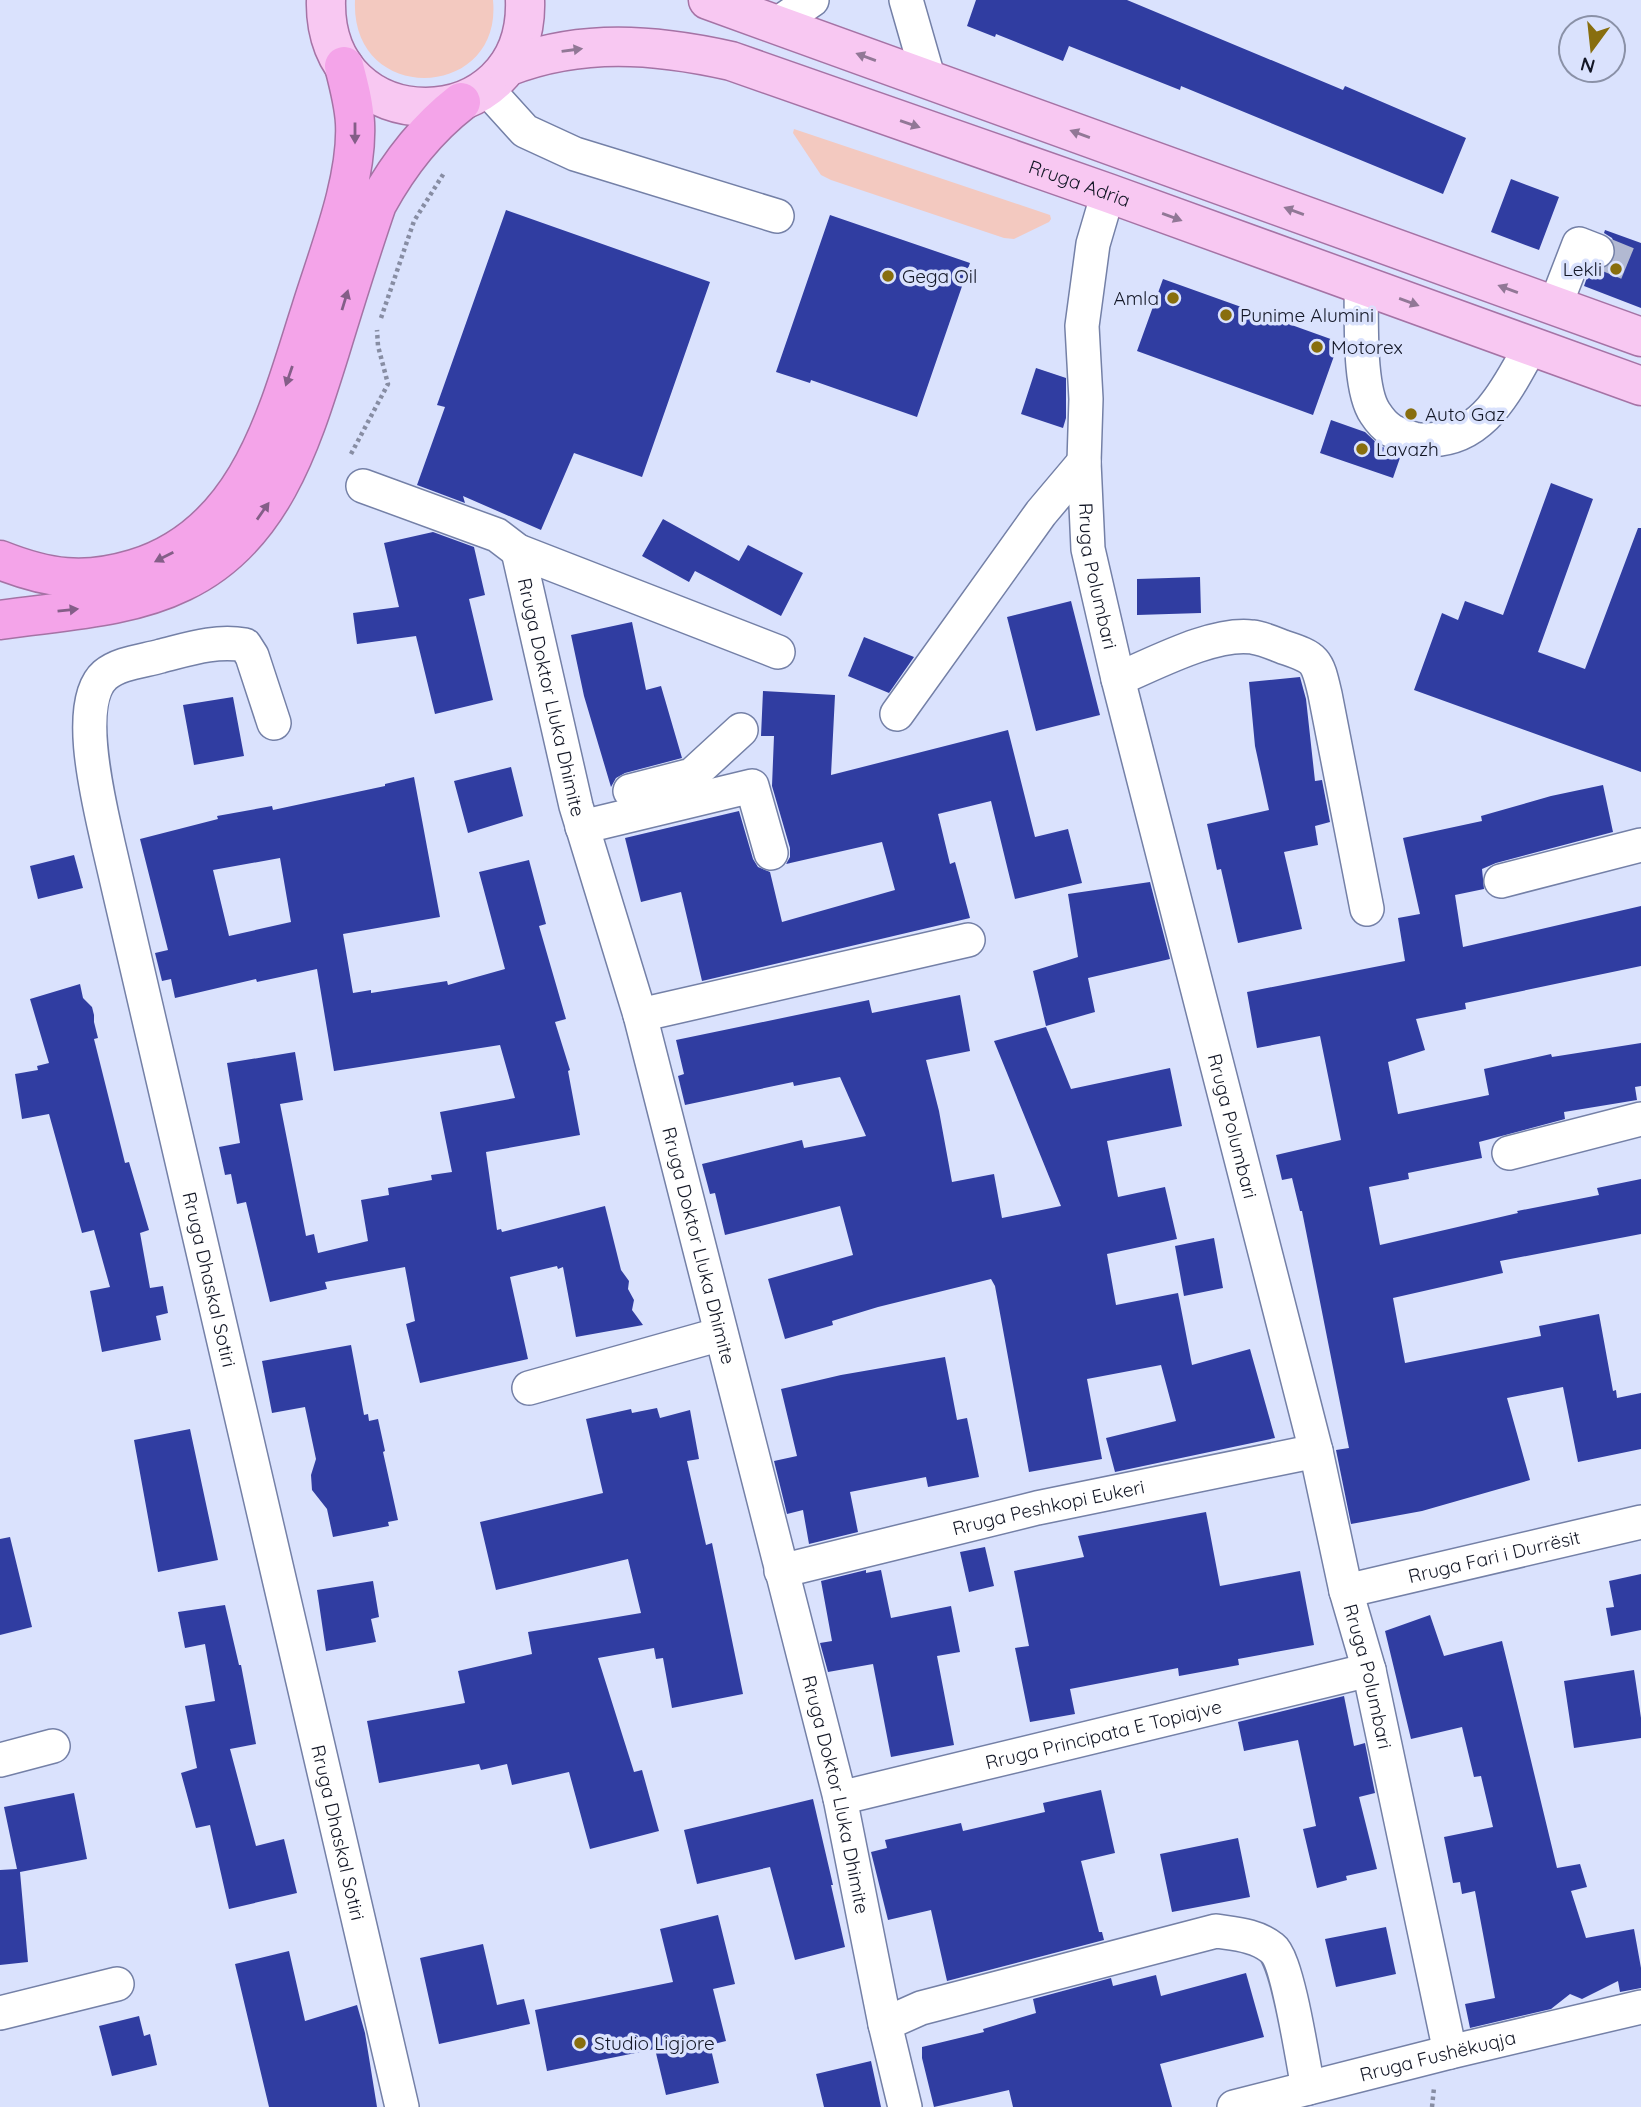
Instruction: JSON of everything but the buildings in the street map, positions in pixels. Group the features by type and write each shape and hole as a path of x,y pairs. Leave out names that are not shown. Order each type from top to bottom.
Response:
{"highway":[{"path":"0,560 33,573 74,579 113,575 150,564 189,544 221,515 235,496 268,431 289,379 345,196 355,145 355,123 344,66"},
{"path":"0,620 89,608 158,592 183,582 213,564 243,537 278,487 304,430 377,204 390,180 416,144 438,120 485,86"}],"main road":[{"path":"485,86 520,41 524,27 525,0"},
{"path":"708,0 1641,337"},
{"path":"323,4 330,40 344,66"},
{"name":"Rruga Adria","path":"344,66 376,96 403,106 432,108 485,86 529,58 599,46 673,49 731,61 1108,193 1641,386"}],"street":[{"path":"776,25 812,0"},
{"path":"906,0 929,80"},
{"path":"485,86 525,131 575,155 777,216"},
{"name":"Rruga Polumbari","path":"1108,193 1093,244 1082,326 1088,549 1118,679 1316,1451 1346,1591 1369,1670 1450,2052"},
{"path":"1555,306 1579,244 1597,251"},
{"path":"1361,285 1366,393 1374,413 1393,433 1422,441 1447,438 1469,430 1490,410 1508,386 1531,346"},
{"path":"897,714 1041,513 1084,463"},
{"name":"Rruga Doktor Lluka Dhimite","path":"363,486 497,535 517,551 579,816 640,1015 840,1798 885,2024 905,2107"},
{"path":"517,551 778,652"},
{"path":"1118,679 1200,645 1235,637 1253,637 1308,654 1319,667 1367,909"},
{"name":"Rruga Dhaskal Sotiri","path":"274,723 252,656 245,645 214,643 127,665 105,675 93,695 90,710 95,781 108,843 402,2107"},
{"path":"579,816 692,775 741,730"},
{"path":"579,816 607,820 752,786 771,853"},
{"path":"1501,881 1641,845"},
{"path":"640,1015 968,940"},
{"path":"1509,1153 1641,1119"},
{"path":"529,1388 721,1334"},
{"name":"Rruga Peshkopi Eukeri","path":"781,1571 1037,1508 1316,1451"},
{"name":"Rruga Fari i Durrësit","path":"1346,1591 1641,1522"},
{"name":"Rruga Principata E Topiajve","path":"840,1798 1369,1670"},
{"path":"0,1760 53,1746"},
{"path":"885,2024 921,2008 1216,1931 1256,1938 1275,1949 1285,1972 1308,2088"},
{"path":"0,2013 117,1984"},
{"name":"Rruga Fushëkuqja","path":"1234,2107 1641,2007"}],"path":[{"path":"363,486 350,481 349,456 388,384 376,331 414,221 449,164"}],"shaded area":[{"path":"355,0 493,0 490,33 475,58 452,73 426,78 399,74 376,59 360,35"},
{"path":"794,129 1050,215 1051,219 1014,239 1004,238 831,180 821,175 793,133"}],"tunnel":[{"path":"1597,251 1641,269"}],"place":[{"name":"Lekli","path":"1616,269"},
{"name":"Gega Oil","path":"888,276"},
{"name":"Amla","path":"1173,298"},
{"name":"Punime Alumini","path":"1226,315"},
{"name":"Motorex","path":"1317,347"},
{"name":"Auto Gaz","path":"1411,414"},
{"name":"Lavazh","path":"1362,449"},
{"name":"Studio Ligjore","path":"580,2043"}]}
